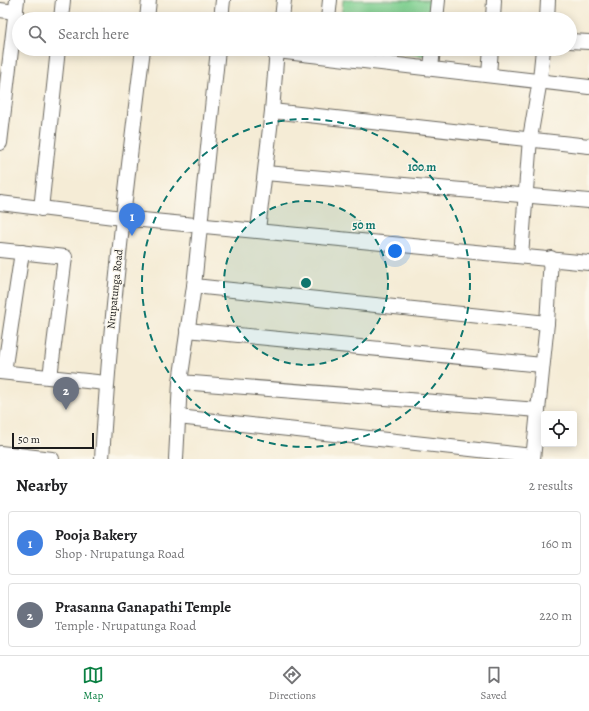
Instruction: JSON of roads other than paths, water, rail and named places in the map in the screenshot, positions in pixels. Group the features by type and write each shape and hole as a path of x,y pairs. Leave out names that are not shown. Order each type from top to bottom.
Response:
{"street":[{"path":"62,12 63,0"},
{"path":"148,12 149,0"},
{"path":"222,12 223,0"},
{"path":"283,12 284,0"},
{"path":"329,12 330,0"},
{"path":"437,12 438,0"},
{"path":"493,12 494,0"},
{"path":"547,12 548,0"},
{"path":"0,10 16,6"},
{"path":"0,143 12,40"},
{"path":"577,41 589,42"},
{"path":"41,209 57,56"},
{"name":"Nrupatunga Road","path":"102,459 106,383 122,218 142,56"},
{"path":"176,459 180,382 194,286 217,56"},
{"path":"258,230 272,111 277,56"},
{"path":"345,56 589,87"},
{"path":"431,68 432,56"},
{"path":"489,74 490,56"},
{"path":"520,256 530,138 543,56"},
{"path":"272,111 530,138 589,146"},
{"path":"265,173 589,202"},
{"path":"0,203 122,218 200,224 589,263"},
{"path":"0,250 65,257 50,377"},
{"path":"22,252 2,372 106,383"},
{"path":"178,417 533,457 551,258"},
{"path":"194,286 546,323"},
{"path":"187,330 542,365"},
{"path":"180,382 538,410"},
{"path":"0,453 46,459"}],"place":[{"name":"Pooja Bakery","path":"132,236"},
{"name":"Prasanna Ganapathi Temple","path":"66,410"}]}
